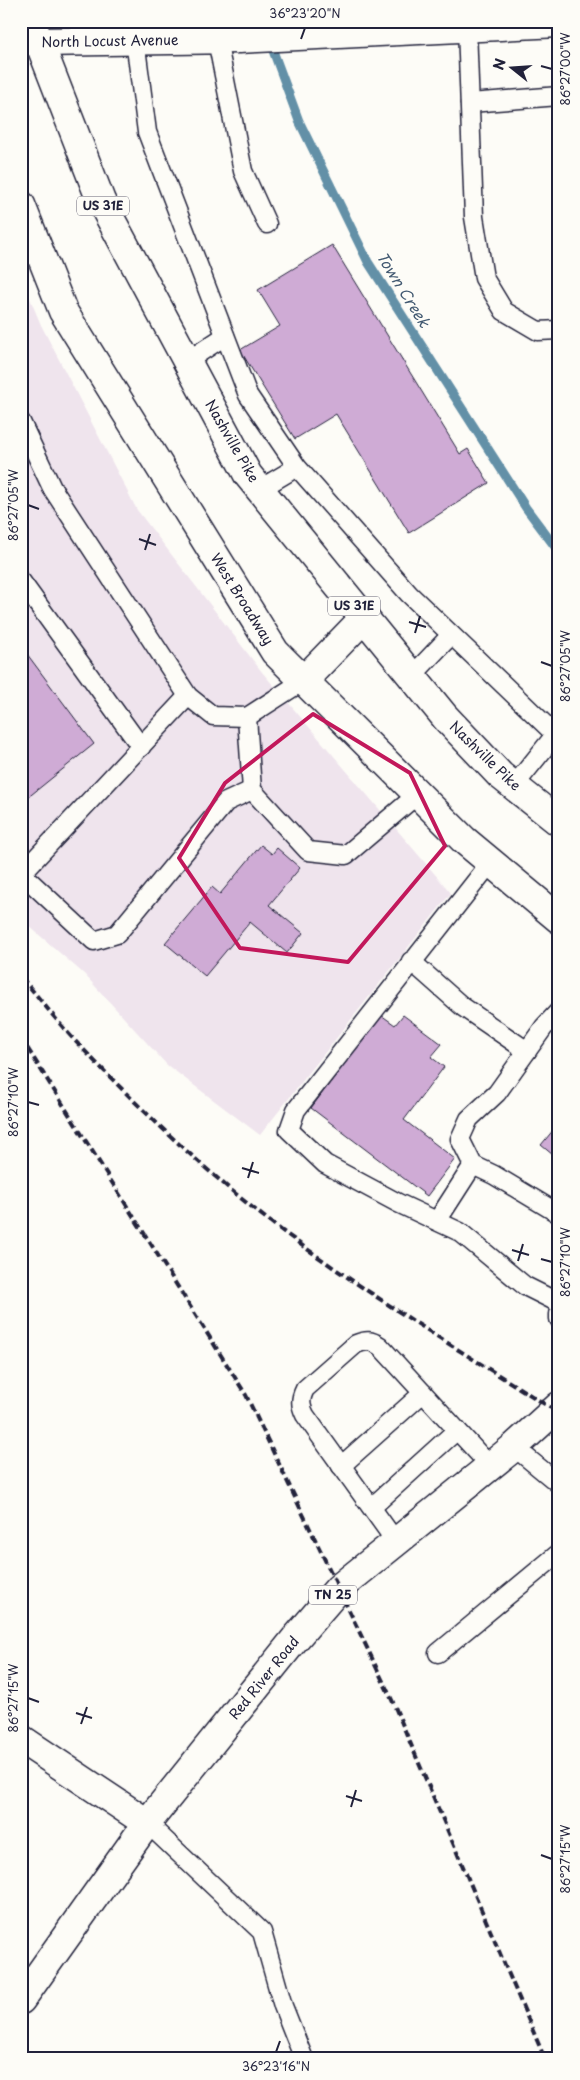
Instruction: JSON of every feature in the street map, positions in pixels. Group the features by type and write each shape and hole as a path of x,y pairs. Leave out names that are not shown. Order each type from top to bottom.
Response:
{"main road":[{"name":"North Locust Avenue","path":"30,35 135,40 228,39 559,23"},
{"name":"Nashville Pike","path":"30,35 100,201 248,474 445,718 500,775 559,822"},
{"name":"West Broadway","path":"21,205 63,311 275,652 464,840 559,919"},
{"path":"303,681 364,618"},
{"name":"Red River Road","path":"21,2000 147,1823 295,1639 339,1588 514,1447 559,1406"},
{"path":"21,1738 147,1823"}],"lane":[{"path":"467,28 474,217 484,278 504,311 538,331 559,330"},
{"path":"228,39 243,171 267,224"},
{"path":"135,40 147,132 248,395 298,467 409,594 557,736 514,786"},
{"path":"470,103 559,96"},
{"path":"187,361 225,336"},
{"path":"21,422 52,488 188,696 213,716 247,717 303,681"},
{"path":"260,489 298,467"},
{"path":"21,581 141,747"},
{"path":"411,677 451,634"},
{"path":"188,696 21,874 94,941 117,934 226,802 252,790"},
{"path":"247,717 252,790 308,851 346,855 418,794"},
{"path":"491,862 411,961 296,1110 289,1130 325,1164 398,1203 460,1232 525,1286 559,1304"},
{"path":"411,961 464,1007 527,1051"},
{"path":"559,1011 496,1093 469,1119 460,1138 473,1165 494,1175 559,1214"},
{"path":"437,1221 473,1165"},
{"path":"559,1314 559,1319"},
{"path":"396,1542 305,1415 301,1406 300,1398 304,1389 348,1350 365,1340 372,1341 380,1346 490,1466"},
{"path":"341,1466 424,1393"},
{"path":"372,1507 457,1430"},
{"path":"514,1447 559,1484"},
{"path":"438,1653 559,1553"},
{"path":"147,1823 262,1932 283,2006 304,2059"}],"highlighted area":[{"path":"313,714 410,773 445,846 348,962 240,948 179,858 225,783"}],"shaded area":[{"path":"21,277 41,325 137,510 262,672 451,893 260,1135 167,1065 84,974 21,919"}],"building":[{"path":"332,245 460,454 468,449 489,483 409,533 336,414 295,439 240,350 280,326 258,290"},
{"path":"21,646 94,744 21,803"},
{"path":"261,845 272,854 277,848 300,868 269,905 303,933 287,953 250,922 205,976 165,943 212,887 220,894"},
{"path":"381,1015 395,1025 403,1015 442,1044 431,1057 444,1067 404,1120 455,1159 427,1196 311,1108"},
{"path":"559,1123 559,1160 541,1145"}],"waterway":[{"name":"Town Creek","path":"262,21 299,121 368,262 526,508 559,552"}],"railway":[{"path":"21,977 75,1041 130,1097 229,1188 281,1230 383,1301 559,1413"},
{"path":"21,1038 246,1395 392,1700 545,2059"}]}
